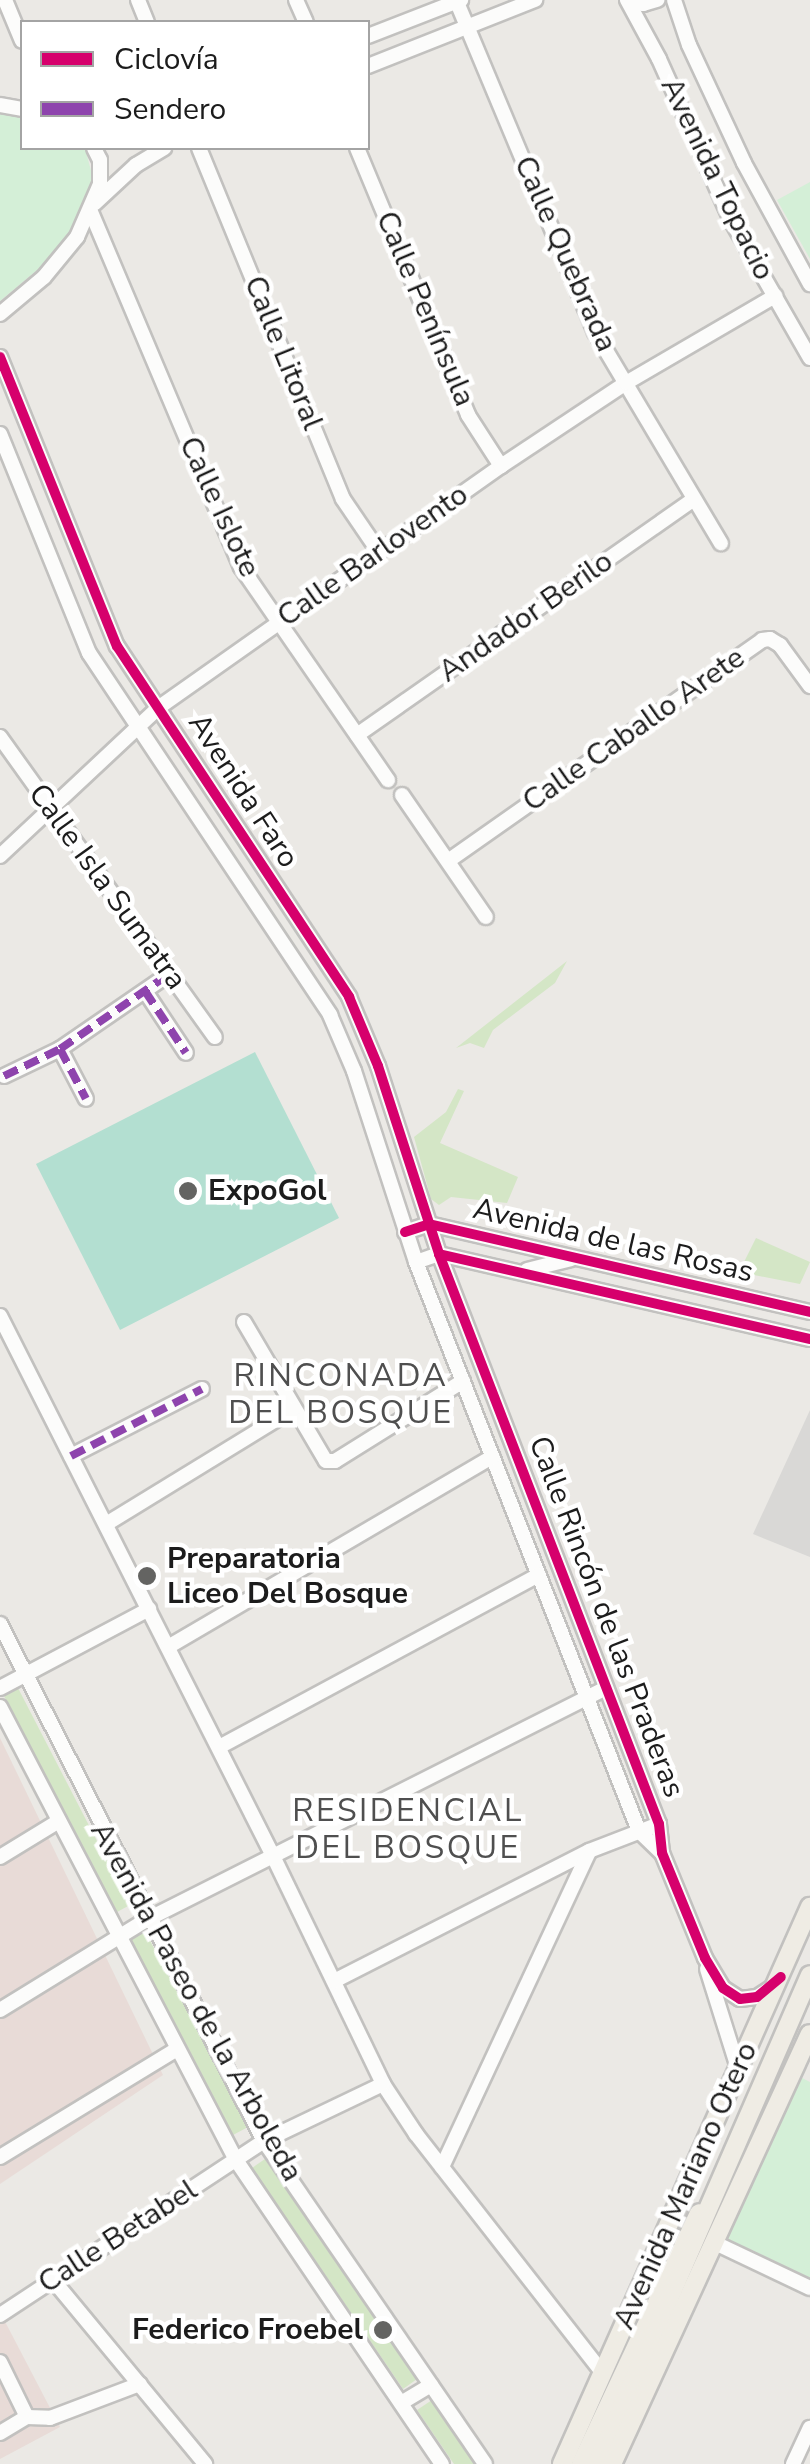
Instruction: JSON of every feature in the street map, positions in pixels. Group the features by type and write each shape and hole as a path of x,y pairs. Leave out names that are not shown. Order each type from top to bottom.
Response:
{"main road":[{"name":"Avenida Mariano Otero","path":"562,2464 810,1907"},
{"name":"Avenida Mariano Otero","path":"612,2464 716,2188 810,1974"},
{"name":"Avenida Mariano Otero","path":"581,2464 699,2238 803,2069 810,2034"},
{"name":"Avenida Mariano Otero","path":"597,2464 699,2238"}],"street":[{"path":"5,0 20,37"},
{"path":"370,65 535,0"},
{"path":"629,0 642,4 658,0"},
{"name":"Avenida Topacio","path":"629,0 725,208 810,358"},
{"name":"Avenida Topacio","path":"674,0 688,45 744,163 810,284"},
{"path":"370,35 458,1"},
{"name":"Calle Quebrada","path":"458,1 594,332 720,543"},
{"path":"92,208 101,169 95,150"},
{"path":"0,314 56,264 92,208 136,165 161,150"},
{"name":"Calle Litoral","path":"200,150 343,499 379,552"},
{"name":"Calle Península","path":"359,150 468,415 500,466"},
{"name":"Calle Islote","path":"92,208 241,567 388,780"},
{"name":"Calle Barlovento","path":"0,856 158,708 500,466 626,383 775,296"},
{"name":"Avenida Faro","path":"0,356 111,633 349,997 378,1066 440,1254"},
{"name":"Avenida Faro","path":"0,434 89,653 330,1015 354,1071 416,1262"},
{"name":"Andador Berilo","path":"357,735 694,498"},
{"name":"Calle Caballo Arete","path":"448,861 762,640 770,638 780,645 810,686"},
{"name":"Calle Isla Sumatra","path":"0,737 215,1037"},
{"path":"402,795 486,917"},
{"path":"4,1076 60,1049 170,974"},
{"path":"145,991 186,1053"},
{"path":"60,1049 86,1099"},
{"name":"Avenida de las Rosas","path":"405,1232 429,1224 810,1312"},
{"name":"Avenida de las Rosas","path":"416,1262 440,1254 810,1339"},
{"name":"Calle Rincón de las Praderas","path":"440,1254 659,1824 662,1853 705,1958 738,2068"},
{"path":"511,1272 548,1268 571,1258"},
{"name":"Calle Rincón de las Praderas","path":"416,1262 639,1831 662,1853"},
{"path":"0,1316 219,1747 383,2084 442,2167 603,2373"},
{"path":"244,1322 326,1461 335,1461 462,1381"},
{"path":"71,1456 202,1389"},
{"path":"106,1524 294,1409"},
{"path":"168,1647 492,1457"},
{"path":"219,1747 539,1575"},
{"path":"0,1688 149,1610"},
{"name":"Avenida Paseo de la Arboleda","path":"0,1624 23,1676 264,2141 485,2464"},
{"path":"0,2010 148,1919 606,1688"},
{"name":"Avenida Paseo de la Arboleda","path":"0,1707 236,2160 442,2464"},
{"path":"0,1857 59,1821"},
{"path":"334,1982 589,1852 659,1824"},
{"path":"442,2167 589,1852"},
{"name":"Calle Rincón de las Praderas","path":"705,1958 723,1988 740,1998 757,1997 781,1977"},
{"path":"0,2157 177,2049"},
{"name":"Calle Betabel","path":"0,2315 264,2141 383,2084"},
{"path":"699,2238 810,2288"},
{"path":"54,2280 206,2464"},
{"path":"0,2362 27,2417"},
{"path":"0,2433 27,2417 50,2418 140,2384"},
{"path":"402,2403 430,2384"},
{"path":"793,2464 810,2428"}],"shaded area":[{"path":"810,1410 810,1557 753,1534"},
{"path":"0,1738 163,2075 0,2184"},
{"path":"0,2312 60,2427 0,2459"}],"green space":[{"path":"0,114 20,117 20,150 86,150 94,182 73,231 48,261 0,301"},
{"path":"810,182 810,259 777,200"},
{"path":"567,961 555,983 493,1030 484,1048 470,1043 456,1048"},
{"name":"ExpoGol","path":"255,1052 339,1218 120,1330 36,1164"},
{"path":"458,1089 464,1091 440,1143 518,1177 507,1203 451,1197 439,1205 431,1199 414,1137 446,1112"},
{"path":"756,1238 810,1262 800,1284 739,1272"},
{"path":"18,1688 130,1905 117,1912 4,1696"},
{"path":"145,1931 248,2127 233,2135 131,1939"},
{"path":"796,2075 810,2082 810,2278 725,2238"},
{"path":"265,2159 417,2379 403,2389 252,2168"},
{"path":"432,2400 475,2464 454,2464 417,2410"}],"marked path":[{"path":"4,1076 60,1049 169,974"},
{"path":"145,991 186,1053"},
{"path":"60,1049 86,1099"},
{"path":"71,1456 202,1389"}],"cycle path":[{"path":"0,357 117,646 349,997 378,1066 439,1254 659,1824 662,1853 705,1958 723,1988 740,1999 757,1997 781,1977"},
{"path":"405,1232 429,1224 810,1312"},
{"path":"439,1254 810,1339"}],"place":[{"name":"ExpoGol","path":"188,1191"},
{"name":"Preparatoria Liceo Del Bosque","path":"147,1576"},
{"name":"Federico Froebel","path":"383,2330"}],"district":[{"name":"RINCONADA DEL BOSQUE","path":"341,1396"},
{"name":"RESIDENCIAL DEL BOSQUE","path":"408,1830"}]}
